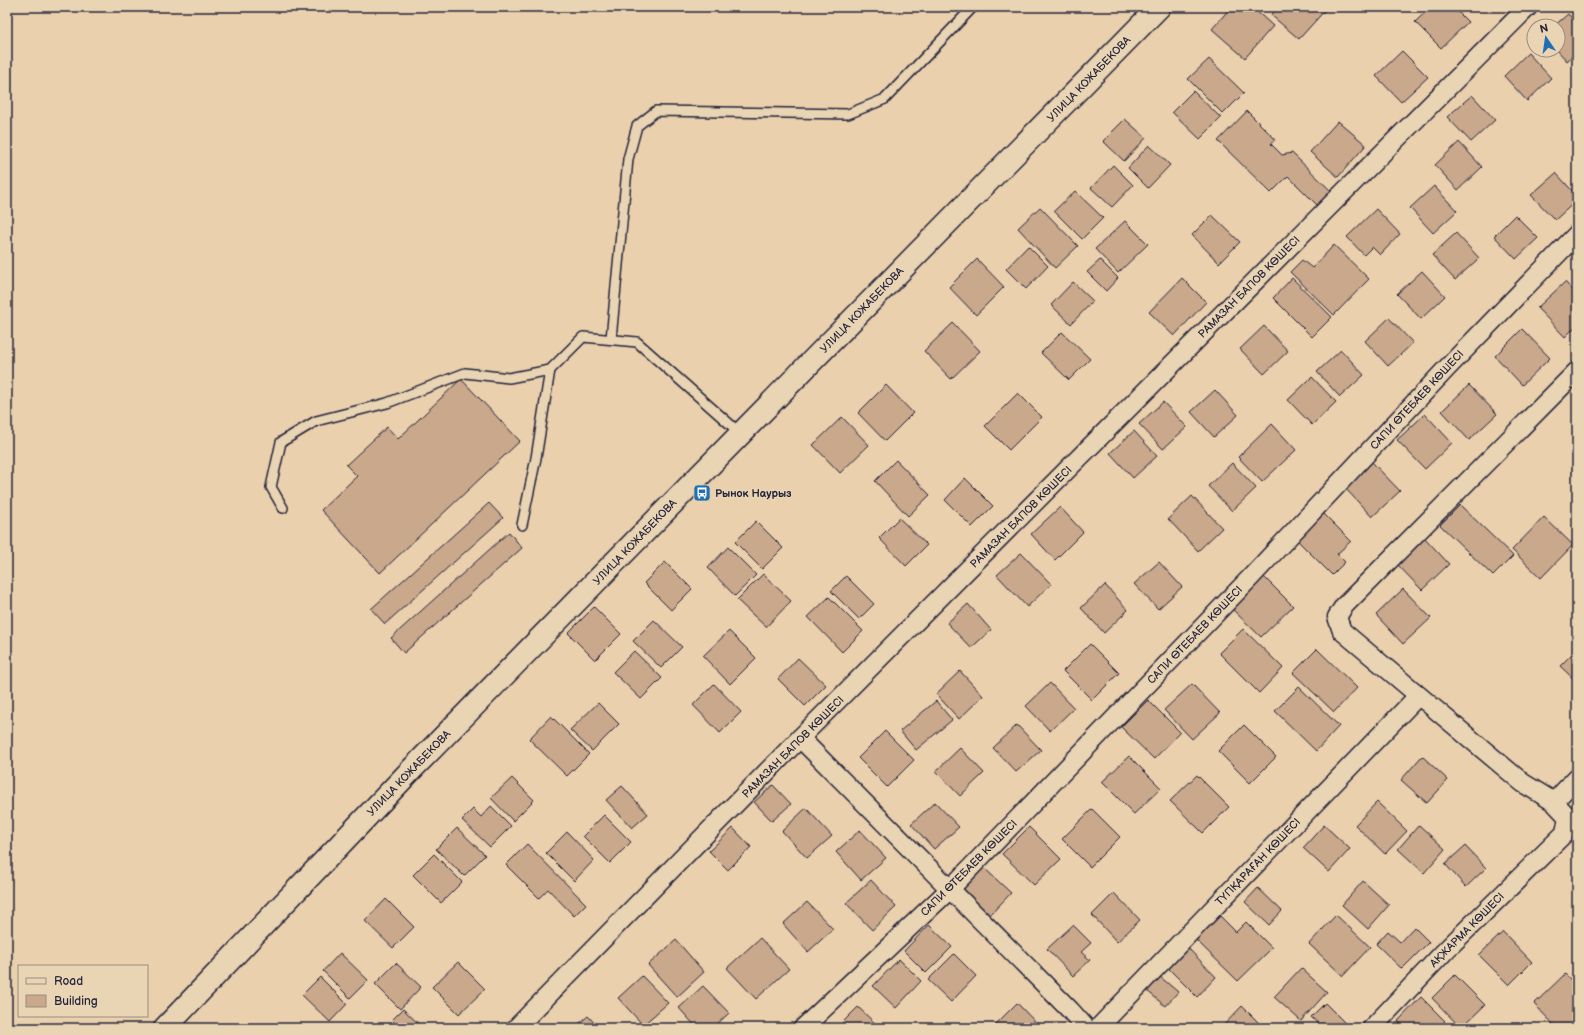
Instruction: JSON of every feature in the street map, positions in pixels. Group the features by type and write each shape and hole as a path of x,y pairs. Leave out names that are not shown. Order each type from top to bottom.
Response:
{"main road":[{"name":"УЛИЦА КОЖАБЕКОВА","path":"165,1028 413,768 1159,7"}],"street":[{"name":"РАМАЗАН БАПОВ КӨШЕСІ","path":"516,1028 800,738 1528,7"},
{"name":"САПИ ӨТЕБАЕВ КӨШЕСІ","path":"803,1028 949,890 1250,578 1447,368 1577,234"},
{"path":"1577,371 1344,606 1338,617 1342,632 1523,784 1554,802 1577,777"},
{"name":"ТҮПҚАРАҒАН КӨШЕСІ","path":"1098,1028 1418,696"},
{"path":"800,738 949,890 1070,1010 1086,1028"},
{"name":"АҚЖАРМА КӨШЕСІ","path":"1372,1028 1446,950 1565,834 1568,817 1554,802"}],"lane":[{"path":"611,340 628,159 637,126 656,111 848,114 885,99 972,7"},
{"path":"283,508 271,487 280,442 316,421 387,403 465,373 509,378 550,370 583,337 637,342 741,434"},
{"path":"522,525 536,458 550,370"}],"building":[{"path":"1231,7 1252,7 1273,26 1245,58 1212,29"},
{"path":"1277,7 1327,8 1299,39 1271,15"},
{"path":"1431,7 1453,7 1468,22 1441,48 1415,22"},
{"path":"1568,14 1577,24 1577,52 1567,61 1564,58 1566,58 1566,18 1563,18"},
{"path":"1402,51 1428,77 1401,102 1376,76"},
{"path":"1526,55 1526,58 1533,58 1551,78 1527,101 1504,76"},
{"path":"1209,59 1244,93 1223,114 1188,79"},
{"path":"1193,91 1221,118 1200,139 1172,112"},
{"path":"1472,95 1495,120 1471,142 1447,117"},
{"path":"1247,111 1275,139 1271,144 1282,155 1292,153 1331,191 1317,205 1288,176 1271,193 1218,141"},
{"path":"1125,119 1146,138 1124,161 1103,141"},
{"path":"1338,121 1366,145 1338,177 1310,152"},
{"path":"1459,142 1482,167 1458,190 1435,165"},
{"path":"1149,145 1170,165 1148,188 1128,168"},
{"path":"1113,165 1133,185 1112,207 1091,188"},
{"path":"1556,173 1577,196 1577,200 1555,220 1531,195"},
{"path":"1434,186 1457,211 1433,233 1410,208"},
{"path":"1075,191 1103,218 1082,239 1054,211"},
{"path":"1040,207 1078,246 1055,268 1018,228"},
{"path":"1376,209 1400,234 1380,255 1372,247 1364,255 1347,237"},
{"path":"1212,215 1240,242 1219,263 1192,235"},
{"path":"1515,215 1538,238 1516,259 1494,236"},
{"path":"1125,221 1148,244 1118,273 1095,249"},
{"path":"1456,233 1479,258 1455,280 1432,255"},
{"path":"1334,245 1369,279 1334,315 1290,272 1302,260 1312,268"},
{"path":"1028,246 1048,266 1026,289 1006,269"},
{"path":"977,259 1004,287 976,315 949,287"},
{"path":"1100,260 1118,278 1106,291 1087,272"},
{"path":"1422,271 1445,296 1421,319 1397,294"},
{"path":"1182,278 1206,302 1174,336 1149,312"},
{"path":"1292,278 1332,317 1312,337 1273,298"},
{"path":"1073,282 1093,301 1071,324 1051,305"},
{"path":"1565,282 1577,295 1577,325 1565,337 1537,308"},
{"path":"1389,318 1413,343 1388,366 1365,341"},
{"path":"953,323 980,351 951,379 924,351"},
{"path":"1264,326 1288,351 1264,374 1240,349"},
{"path":"1522,329 1550,358 1522,385 1495,356"},
{"path":"1062,332 1090,359 1069,380 1041,353"},
{"path":"1341,350 1364,375 1340,397 1317,372"},
{"path":"1312,377 1336,402 1312,425 1288,400"},
{"path":"461,379 520,441 380,573 321,510 357,476 346,465 387,427 398,439"},
{"path":"886,385 913,413 885,441 858,413"},
{"path":"1469,385 1497,414 1469,440 1442,411"},
{"path":"1215,390 1238,415 1214,437 1191,412"},
{"path":"1018,393 1042,417 1009,450 985,426"},
{"path":"1163,402 1187,427 1163,449 1139,424"},
{"path":"1425,414 1452,443 1425,469 1397,440"},
{"path":"842,417 869,445 840,473 813,445"},
{"path":"1272,424 1296,450 1262,482 1238,457"},
{"path":"1134,431 1157,456 1133,478 1110,453"},
{"path":"896,460 930,495 908,516 875,481"},
{"path":"1372,462 1400,491 1372,517 1345,488"},
{"path":"1232,463 1256,488 1232,511 1208,486"},
{"path":"965,478 993,506 972,527 945,500"},
{"path":"1192,496 1222,528 1198,551 1168,519"},
{"path":"489,503 503,518 385,624 371,609"},
{"path":"1460,505 1513,556 1493,576 1440,525"},
{"path":"1060,507 1083,532 1055,560 1031,534"},
{"path":"1322,512 1351,541 1337,554 1345,562 1332,575 1295,538"},
{"path":"1544,517 1573,545 1541,578 1512,550"},
{"path":"899,518 927,545 906,566 879,538"},
{"path":"756,521 783,548 762,569 735,542"},
{"path":"509,532 522,548 404,653 391,638"},
{"path":"1422,535 1449,564 1422,590 1394,561"},
{"path":"728,547 756,575 735,596 708,568"},
{"path":"1021,553 1051,584 1027,607 997,575"},
{"path":"665,562 692,589 671,610 644,583"},
{"path":"1159,562 1182,587 1158,609 1134,584"},
{"path":"763,574 791,601 766,627 737,600"},
{"path":"846,576 874,604 859,619 831,591"},
{"path":"1264,577 1293,606 1261,637 1232,609"},
{"path":"1105,585 1128,610 1104,633 1081,608"},
{"path":"1403,589 1431,618 1403,644 1376,615"},
{"path":"829,597 863,631 842,652 808,617"},
{"path":"968,604 991,630 971,648 947,623"},
{"path":"594,607 621,634 595,660 568,633"},
{"path":"654,620 682,647 661,668 633,641"},
{"path":"1243,629 1283,668 1259,693 1219,653"},
{"path":"729,631 756,658 730,684 703,656"},
{"path":"1090,644 1119,673 1092,700 1063,671"},
{"path":"1317,649 1357,688 1334,712 1293,673"},
{"path":"1577,649 1577,682 1560,666"},
{"path":"634,651 662,678 641,699 613,672"},
{"path":"798,658 826,685 805,706 778,679"},
{"path":"960,671 983,696 959,719 936,694"},
{"path":"1050,683 1074,708 1050,731 1026,706"},
{"path":"714,684 741,712 720,733 693,705"},
{"path":"1192,684 1220,713 1192,739 1164,710"},
{"path":"1299,687 1339,726 1316,751 1275,711"},
{"path":"1148,700 1180,732 1154,759 1121,727"},
{"path":"936,701 952,720 916,750 900,731"},
{"path":"598,703 619,724 592,751 570,730"},
{"path":"551,716 589,754 567,776 529,739"},
{"path":"1017,725 1041,750 1016,772 993,748"},
{"path":"1244,725 1276,757 1250,783 1218,751"},
{"path":"885,731 914,760 887,787 858,758"},
{"path":"960,748 984,773 960,796 936,771"},
{"path":"1129,756 1161,788 1134,814 1102,782"},
{"path":"1422,756 1448,780 1427,803 1401,780"},
{"path":"1197,775 1229,807 1203,833 1170,801"},
{"path":"512,778 534,800 513,821 491,798"},
{"path":"773,785 791,804 772,821 754,802"},
{"path":"622,786 648,814 632,828 606,800"},
{"path":"935,802 959,827 934,849 911,824"},
{"path":"1377,802 1407,831 1385,854 1355,825"},
{"path":"491,806 511,826 490,847 462,820 473,809 481,817"},
{"path":"806,808 832,836 807,858 782,831"},
{"path":"1092,809 1120,837 1090,867 1062,839"},
{"path":"604,815 631,842 610,863 583,836"},
{"path":"1324,825 1350,849 1329,872 1303,848"},
{"path":"1419,825 1445,849 1424,873 1398,849"},
{"path":"1029,827 1061,859 1034,885 1002,854"},
{"path":"457,828 485,855 464,876 436,849"},
{"path":"733,828 751,847 728,870 709,851"},
{"path":"860,830 886,858 861,880 836,852"},
{"path":"567,832 594,860 574,881 546,853"},
{"path":"527,844 586,904 574,916 548,889 539,898 506,865"},
{"path":"1465,846 1486,868 1466,887 1445,864"},
{"path":"434,854 462,882 441,903 413,875"},
{"path":"983,867 1011,893 988,917 960,890"},
{"path":"871,880 896,907 872,930 846,903"},
{"path":"1363,881 1389,905 1368,929 1342,905"},
{"path":"1258,888 1282,911 1269,925 1245,902"},
{"path":"1114,893 1140,920 1117,942 1092,915"},
{"path":"386,899 414,927 393,948 365,921"},
{"path":"807,902 833,929 808,952 783,924"},
{"path":"1336,915 1370,947 1343,976 1309,944"},
{"path":"1220,916 1236,932 1246,922 1272,948 1238,981 1196,940"},
{"path":"929,925 952,947 926,973 904,951"},
{"path":"1073,925 1091,943 1081,952 1090,960 1073,976 1047,949"},
{"path":"1414,927 1429,942 1402,969 1376,944 1388,931 1400,942"},
{"path":"1503,932 1532,962 1509,985 1479,955"},
{"path":"760,938 789,969 756,999 727,968"},
{"path":"676,940 704,972 677,997 648,965"},
{"path":"1187,947 1216,977 1197,997 1167,967"},
{"path":"340,953 368,980 350,998 323,971"},
{"path":"954,954 976,976 951,1002 928,980"},
{"path":"899,959 921,981 896,1008 873,986"},
{"path":"458,962 485,989 459,1014 432,987"},
{"path":"396,963 421,987 400,1009 375,984"},
{"path":"1301,968 1327,992 1301,1021 1274,997"},
{"path":"1565,974 1577,986 1577,995 1572,1000 1577,1004 1577,1016 1575,1018 1577,1020 1577,1028 1557,1028 1534,1004"},
{"path":"1158,975 1178,992 1165,1006 1145,989"},
{"path":"1455,975 1485,1005 1461,1028 1432,998"},
{"path":"642,976 668,1003 643,1025 618,998"},
{"path":"320,977 347,1004 330,1022 302,995"},
{"path":"703,986 729,1013 713,1028 697,1028 679,1008"},
{"path":"1421,997 1445,1021 1438,1028 1405,1028 1398,1021"},
{"path":"1017,1003 1041,1028 997,1028 995,1025"},
{"path":"1325,1003 1349,1027 1323,1028 1311,1017"},
{"path":"1242,1006 1264,1028 1221,1028"},
{"path":"858,1007 880,1028 837,1028"},
{"path":"403,1009 423,1028 400,1028 392,1020"},
{"path":"588,1016 599,1028 574,1028"}],"place":[{"name":"Рынок Наурыз","path":"702,493"}]}
